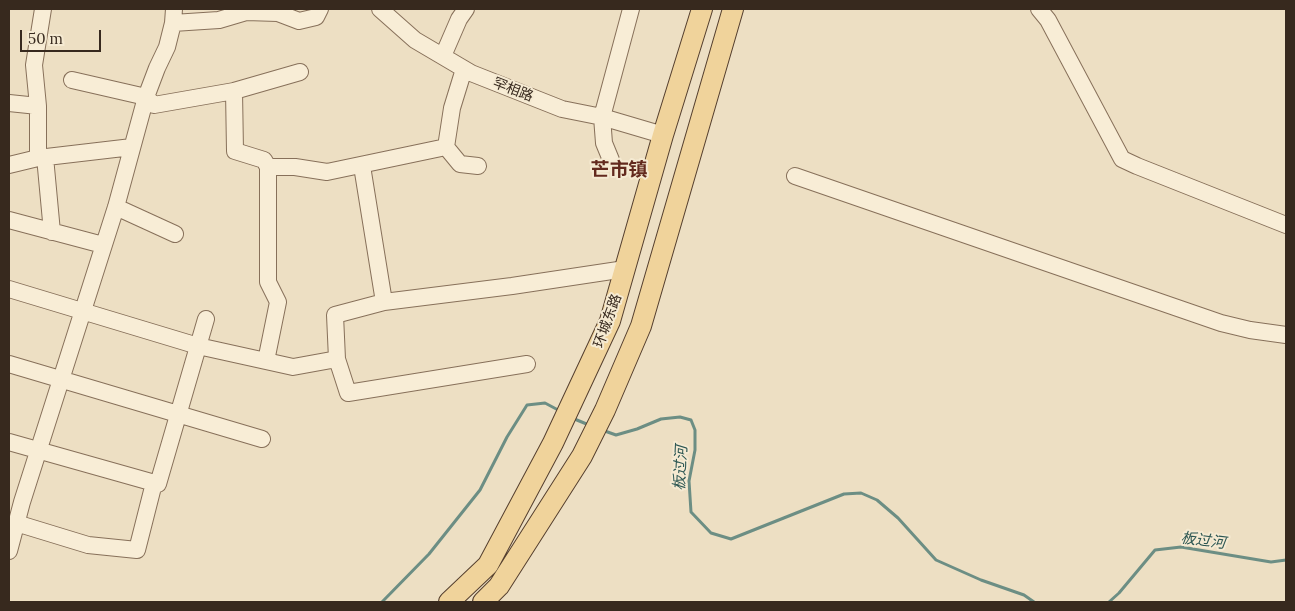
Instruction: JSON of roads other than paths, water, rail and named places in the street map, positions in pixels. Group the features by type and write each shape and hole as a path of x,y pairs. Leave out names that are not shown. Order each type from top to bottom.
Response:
{"main road":[{"name":"环城东路","path":"449,602 488,565 553,443 610,321 663,135 702,9"},
{"path":"483,602 499,586 582,456 605,410 641,326 733,9"}],"street":[{"path":"43,9 34,65 41,157 52,232"},
{"path":"9,551 16,523 116,207 146,97 167,48 174,16 219,20 246,12 278,13 299,21 316,17 320,9"},
{"name":"罕相路","path":"380,9 415,40 471,74 562,109 602,117 663,135"},
{"path":"442,56 459,19 466,9"},
{"path":"611,160 604,143 602,117 631,9"},
{"path":"1039,9 1048,20 1122,159 1286,225"},
{"path":"464,69 452,108 446,147 460,164 478,166"},
{"path":"72,80 146,97 154,105 234,91 300,72"},
{"path":"234,91 235,151 264,160 268,167 268,282 278,302 266,361"},
{"path":"9,103 38,106"},
{"path":"9,166 41,157 132,147"},
{"path":"268,167 296,167 327,172 446,147"},
{"path":"362,166 384,302"},
{"path":"795,176 1222,324 1286,335"},
{"path":"116,207 175,234"},
{"path":"9,220 103,245"},
{"path":"527,364 348,392 337,359 335,315 384,302 625,270"},
{"path":"9,289 198,346 292,367 337,359"},
{"path":"9,442 158,484 206,319"},
{"path":"9,364 262,439"},
{"path":"16,523 88,545 137,550 154,484"}],"waterway":[{"name":"板过河","path":"382,602 429,554 480,490 507,437 527,405 545,403 560,411"},
{"name":"板过河","path":"602,430 616,435 661,419 680,417 691,420 695,430 695,450 689,481 691,512 711,533 731,539 844,494 861,493 877,500 898,518 936,560 981,580 1024,595 1034,602"},
{"name":"板过河","path":"572,418 589,425"},
{"name":"板过河","path":"1109,602 1119,593 1155,550 1181,547 1271,562 1286,560"}],"district":[{"name":"芒市镇","path":"619,171"}]}
